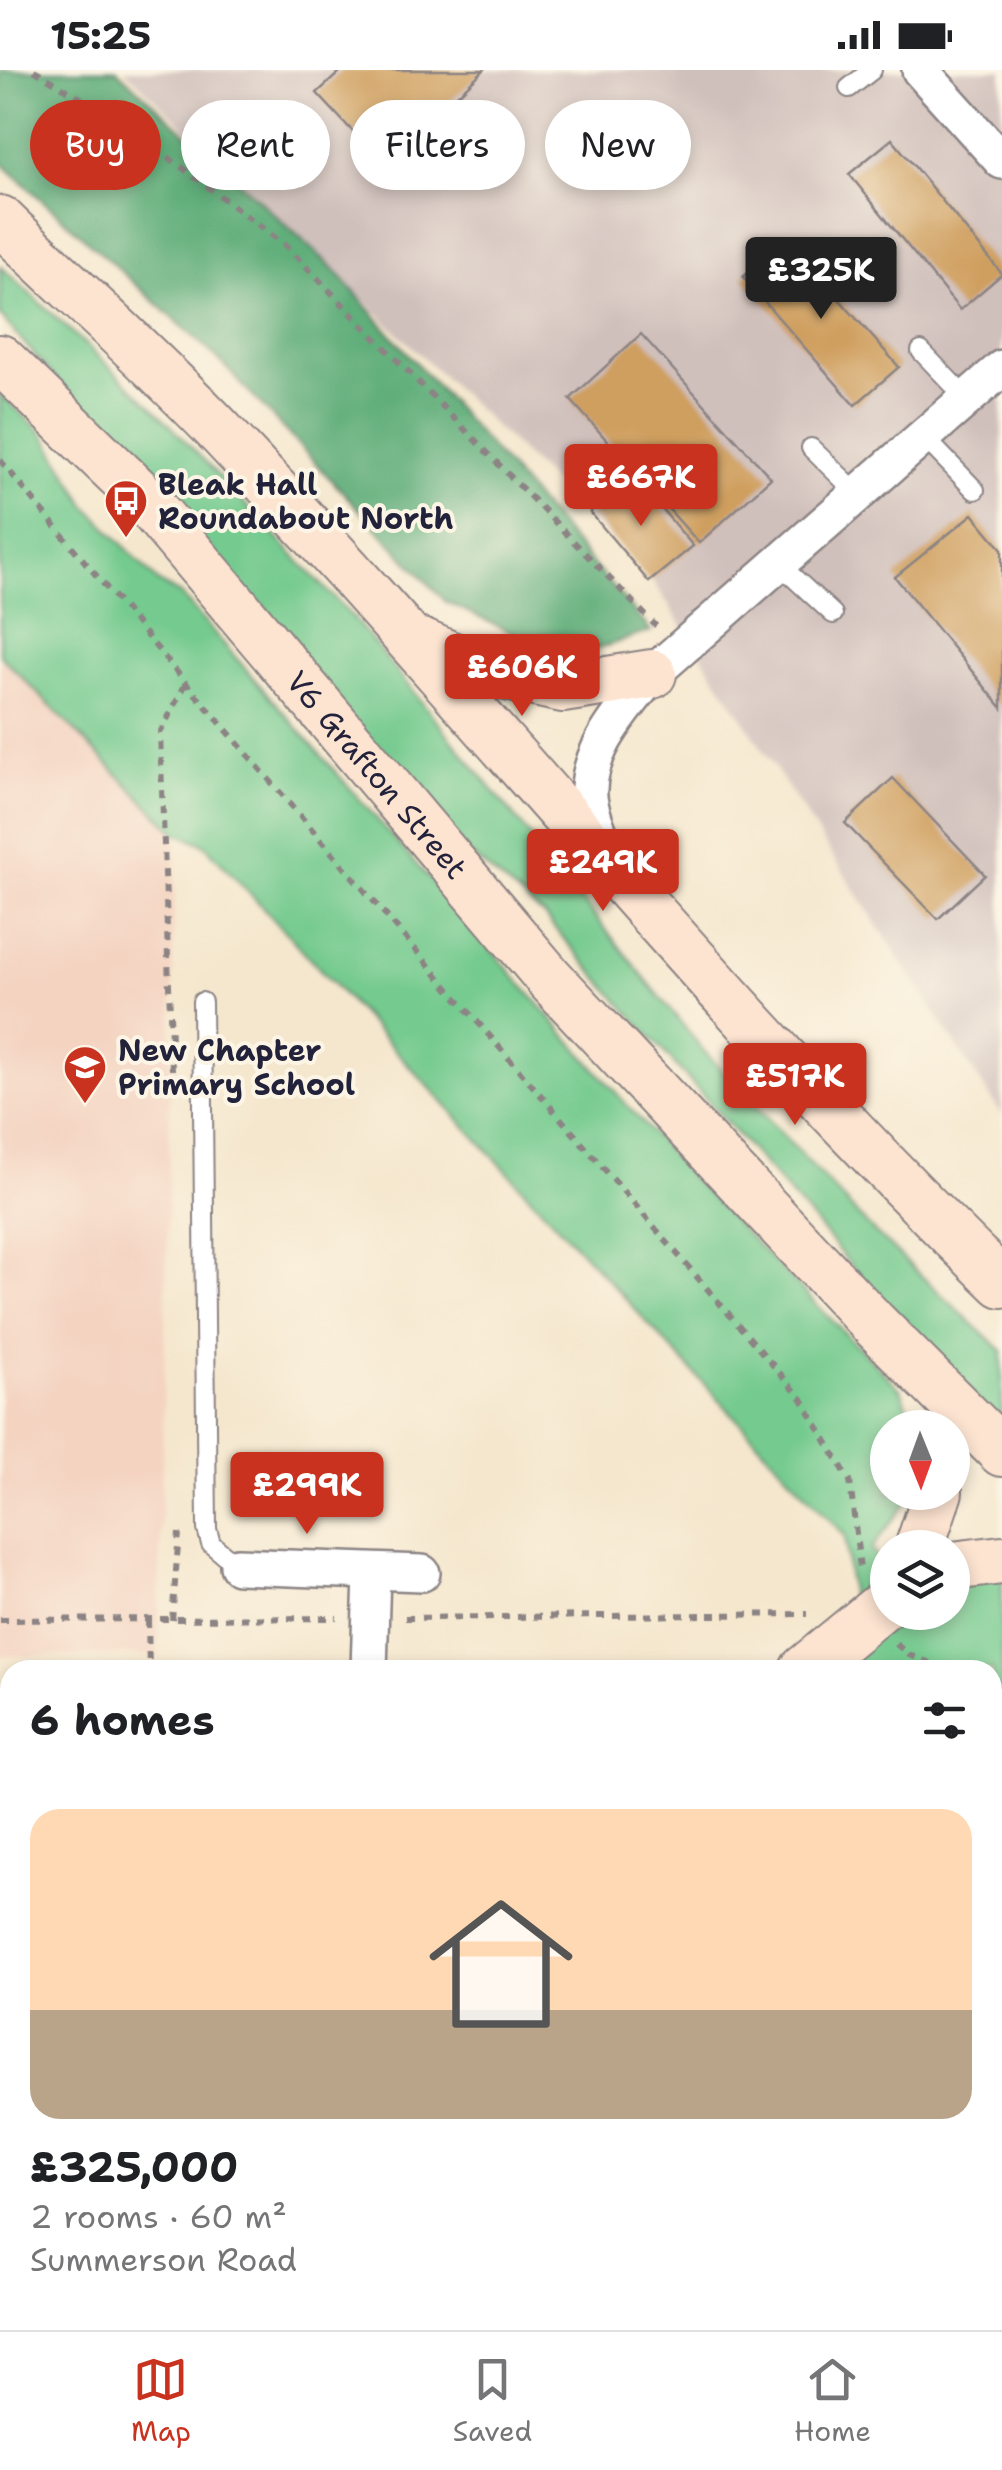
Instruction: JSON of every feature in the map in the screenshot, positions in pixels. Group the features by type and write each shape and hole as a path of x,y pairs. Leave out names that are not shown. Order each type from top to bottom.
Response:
{"street":[{"path":"920,70 1002,162"},
{"path":"0,220 220,432 903,1188 1002,1283"},
{"name":"V6 Grafton Street","path":"0,359 142,496 548,978 943,1410"},
{"path":"611,866 589,796 596,757 610,729 665,662 1002,368"},
{"path":"409,637 488,672 563,688 665,662"},
{"name":"V6 Grafton Street","path":"970,1430 1002,1452"},
{"path":"970,1564 1002,1560"},
{"path":"238,1566 422,1573"},
{"path":"370,1660 374,1618 372,1573"},
{"path":"816,1660 870,1616"}],"lane":[{"path":"849,88 872,70"},
{"path":"921,351 965,397"},
{"path":"923,436 975,490"},
{"path":"811,448 856,492"},
{"path":"780,565 833,614"},
{"path":"202,1002 207,1529 211,1544 238,1566"}],"path":[{"path":"34,70 127,126 286,246 665,662"},
{"path":"0,460 186,683 802,1399 850,1481 870,1573"},
{"path":"0,1620 870,1610"},
{"path":"148,1620 149,1660"},
{"path":"892,1630 909,1655 922,1660"}],"shaded area":[{"path":"125,70 1002,70 1002,1115 649,575 250,190 330,190 330,100 181,100 181,124 161,105 161,100 156,100"},
{"name":"New Chapter Primary School","path":"0,655 176,833 158,1655 0,1656"}],"green space":[{"path":"0,70 117,70 150,100 30,100 30,189 0,162"},
{"path":"161,110 181,129 181,190 248,190 333,268 651,631 594,650 530,641 446,602 215,356 31,190 161,190"},
{"path":"0,266 153,407 356,621 703,1050 870,1228 1002,1351 1002,1425 900,1326 820,1228 542,914 454,841 0,315"},
{"path":"0,394 44,434 86,505 159,583 180,594 690,1177 901,1390 909,1410 870,1410 870,1510 901,1510 886,1530 870,1530 870,1630 970,1630 970,1576 1002,1573 1002,1660 856,1660 845,1536 204,844 176,833 0,655"}],"building":[{"path":"342,70 484,70 452,100 350,100 350,128 330,107 330,100 324,100 317,93"},
{"path":"892,139 1002,274 960,310 849,174"},
{"path":"786,239 899,367 855,405 743,277"},
{"path":"641,334 771,478 699,543 570,399"},
{"path":"633,475 693,546 649,582 590,512"},
{"path":"973,514 1002,549 1002,708 895,577"},
{"path":"893,778 985,875 938,919 845,823"}],"place":[{"name":"Bleak Hall Roundabout North","path":"126,539"},
{"name":"New Chapter Primary School","path":"85,1105"}]}
